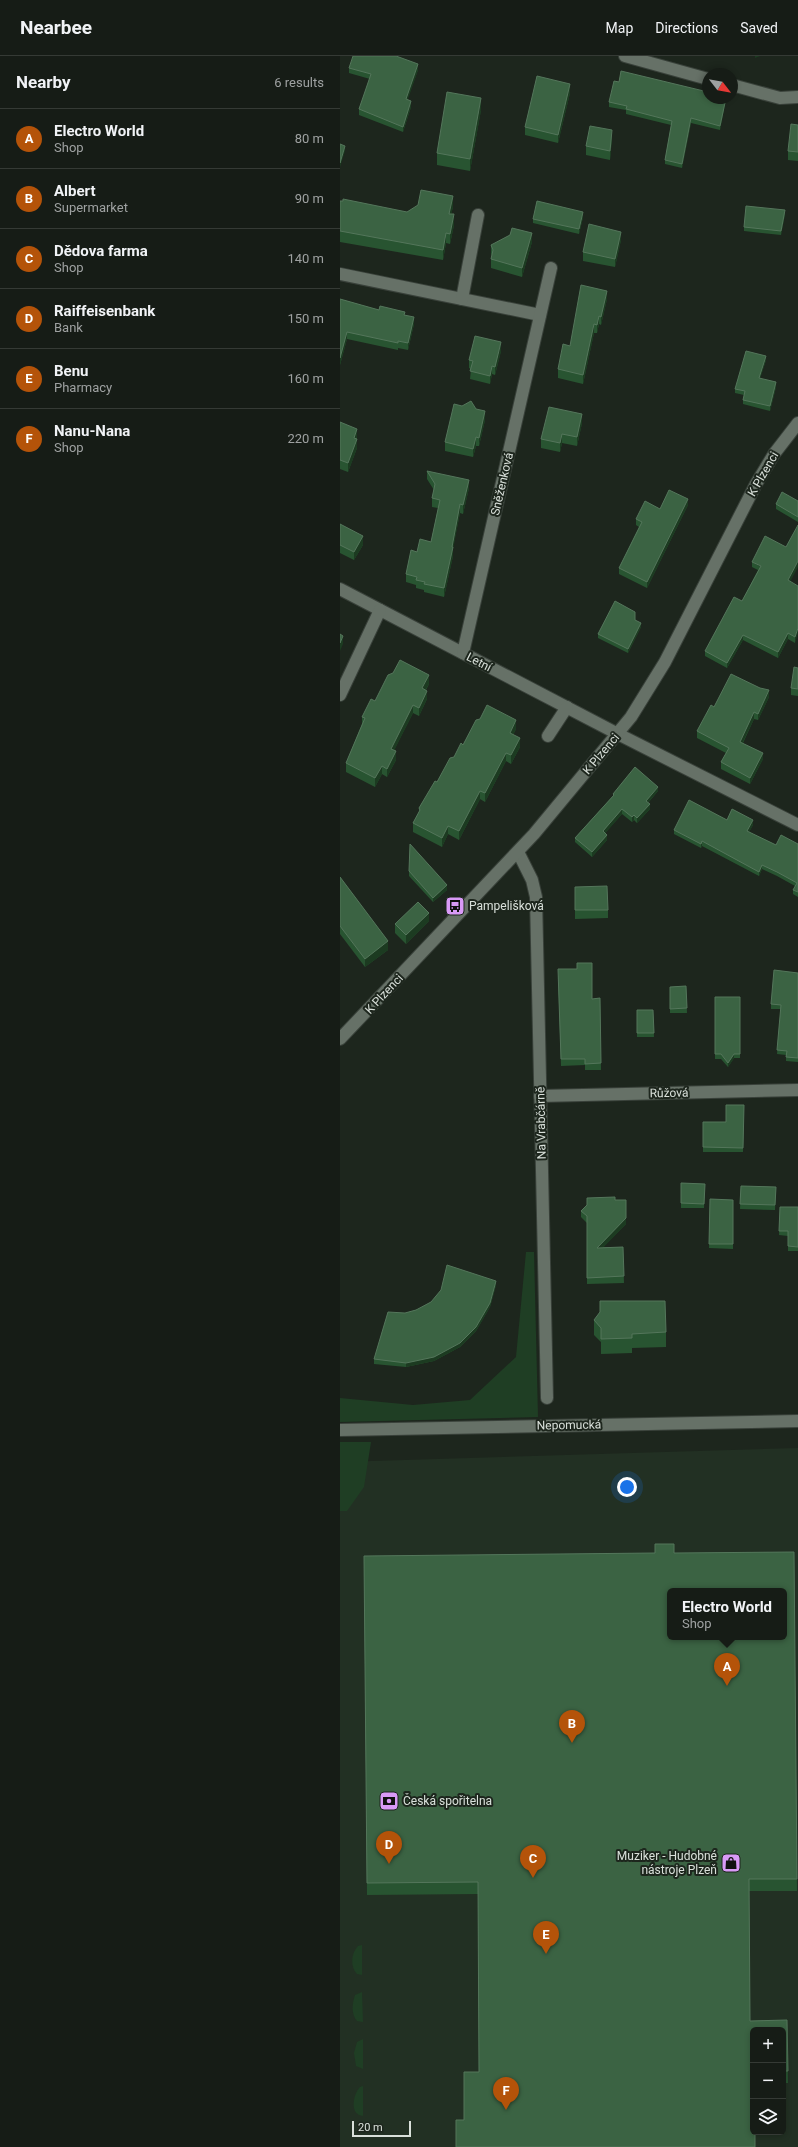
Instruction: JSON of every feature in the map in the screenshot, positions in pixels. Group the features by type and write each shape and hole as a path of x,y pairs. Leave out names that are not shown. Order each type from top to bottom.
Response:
{"street":[{"path":"625,56 702,77"},
{"path":"738,87 780,98 798,97"},
{"path":"462,299 478,215"},
{"name":"Sněženková","path":"463,653 551,268"},
{"path":"340,274 540,315"},
{"name":"K Plzenci","path":"340,1039 518,852 618,734 646,694 665,662 760,478 774,454 798,423"},
{"name":"Letní","path":"340,589 618,734"},
{"path":"340,695 380,610"},
{"path":"548,736 567,707"},
{"path":"618,734 798,824"},
{"name":"Na Vrabčárně","path":"518,852 532,880 536,897 547,1398"},
{"name":"Růžová","path":"540,1096 798,1090"},
{"name":"Nepomucká","path":"340,1430 798,1421"}],"shaded area":[{"path":"798,1448 798,2147 340,2147 340,1462"}],"green space":[{"path":"526,1252 534,1252 538,1417 340,1422 340,1398 413,1405 470,1400 516,1357"},
{"path":"340,1442 371,1442 364,1487 347,1511 340,1511"},
{"path":"362,1945 362,1975 357,1974 353,1968 352,1960 354,1952 358,1946"},
{"path":"362,1992 363,2022 357,2021 353,2009 355,1995"},
{"path":"363,2039 363,2069 356,2066 354,2053 357,2042"},
{"path":"363,2086 363,2116 356,2112 354,2108 354,2099 360,2087"}],"building":[{"path":"353,56 396,56 418,64 406,99 411,101 403,127 359,109 371,74 349,68"},
{"path":"621,71 702,91 702,104 725,104 720,126 691,118 682,164 665,160 672,121 626,109 627,106 609,102 614,81 619,82"},
{"path":"537,76 570,84 558,135 525,127"},
{"path":"447,92 481,98 470,159 437,153"},
{"path":"791,124 798,125 798,152 788,151"},
{"path":"590,126 612,130 610,151 586,146"},
{"path":"340,144 345,146 340,163"},
{"path":"421,190 453,196 449,214 454,214 450,234 446,233 443,250 340,231 340,201 343,201 343,199 407,212 418,205"},
{"path":"537,201 583,212 579,229 533,219"},
{"path":"746,206 785,210 781,231 744,227"},
{"path":"589,224 621,232 615,259 583,252"},
{"path":"512,228 532,233 522,268 491,259 493,250 491,245 510,235"},
{"path":"581,285 607,291 601,317 599,316 597,325 594,324 583,375 558,369 563,344 570,346"},
{"path":"340,299 379,310 380,306 405,312 404,315 414,317 408,343 398,341 398,343 347,332 340,358"},
{"path":"475,336 501,342 495,367 492,366 490,376 470,371 473,361 469,360"},
{"path":"746,351 766,356 759,378 776,382 770,406 743,400 745,391 735,389"},
{"path":"471,401 476,409 485,411 479,438 476,437 473,449 445,442 454,404 462,406"},
{"path":"549,407 582,414 577,437 562,434 560,443 541,439"},
{"path":"340,422 357,429 354,438 357,439 348,463 340,460"},
{"path":"427,471 469,480 463,505 460,504 444,588 424,584 425,582 416,580 417,577 406,574 411,550 417,552 420,539 431,542 440,500 432,498 435,484"},
{"path":"669,490 688,499 647,582 619,568 642,522 636,519 645,501 660,509"},
{"path":"782,492 798,501 798,517 776,504"},
{"path":"340,524 363,536 354,552 340,545"},
{"path":"798,525 798,561 788,580 798,586 798,628 795,637 788,633 778,652 743,635 727,663 705,651 734,597 742,601 761,566 752,562 765,536 786,547"},
{"path":"615,601 635,612 635,620 641,623 628,649 598,634"},
{"path":"340,634 343,636 340,643"},
{"path":"400,660 429,675 422,688 427,691 419,708 413,705 391,749 396,751 387,769 382,766 375,778 346,763 365,718 362,717 371,699 375,701 388,675 393,673"},
{"path":"794,667 798,668 798,689 791,688"},
{"path":"731,674 760,688 769,690 758,714 754,712 740,742 763,753 750,778 721,762 729,748 697,731 711,705 714,707"},
{"path":"487,705 516,720 510,733 520,738 511,755 506,753 485,793 480,791 459,831 448,826 442,838 413,823 420,810 419,808 435,781 437,782 450,758 454,757 461,743 463,745 476,720 480,719"},
{"path":"635,767 658,787 646,801 650,804 637,818 634,815 632,817 622,809 603,831 607,835 592,852 575,838 614,795 613,794"},
{"path":"689,800 727,820 732,809 753,820 747,831 776,845 781,835 798,844 798,892 793,890 797,883 777,872 762,865 759,872 702,841 701,844 674,830"},
{"path":"410,844 447,885 433,898 409,871"},
{"path":"340,877 388,941 365,959 340,926"},
{"path":"607,886 608,910 575,910 575,887"},
{"path":"418,902 429,913 406,935 395,924"},
{"path":"577,963 592,963 592,999 600,998 601,1063 585,1064 585,1059 561,1059 558,969 577,969"},
{"path":"774,970 798,973 798,1058 786,1057 787,1051 777,1050 781,1005 771,1004"},
{"path":"686,986 687,1008 670,1009 670,987"},
{"path":"715,997 740,997 740,1054 734,1054 728,1063 721,1054 715,1054"},
{"path":"637,1010 653,1010 654,1033 637,1033"},
{"path":"726,1105 744,1105 743,1148 703,1147 703,1122 726,1122"},
{"path":"681,1183 705,1184 704,1204 681,1203"},
{"path":"741,1186 776,1187 775,1205 740,1204"},
{"path":"615,1197 615,1200 626,1200 626,1218 597,1248 623,1247 624,1276 587,1278 587,1216 581,1211 587,1205 587,1198"},
{"path":"710,1199 733,1200 733,1244 709,1244"},
{"path":"780,1207 798,1207 798,1247 788,1246 788,1231 779,1231"},
{"path":"447,1265 496,1281 490,1303 476,1327 460,1343 434,1357 406,1363 374,1359 388,1312 405,1313 416,1310 431,1302 441,1290"},
{"path":"600,1301 665,1301 666,1332 632,1334 632,1338 601,1339 601,1328 594,1320 600,1312"},
{"path":"655,1544 674,1544 674,1553 794,1552 797,1879 749,1879 750,2021 787,2020 788,2071 786,2071 786,2027 750,2027 750,2135 755,2135 755,2147 456,2147 456,2120 464,2120 464,2072 479,2072 478,1882 367,1883 364,1556 655,1553"}],"place":[{"name":"Pampelišková","path":"455,906"},
{"name":"Electro World","path":"727,1686"},
{"name":"Albert","path":"572,1743"},
{"name":"Česká spořitelna","path":"389,1801"},
{"name":"Muziker - Hudobné nástroje Plzeň","path":"731,1863"},
{"name":"Raiffeisenbank","path":"389,1864"},
{"name":"Dědova farma","path":"533,1878"},
{"name":"Benu","path":"546,1954"},
{"name":"Nanu-Nana","path":"506,2110"}]}
